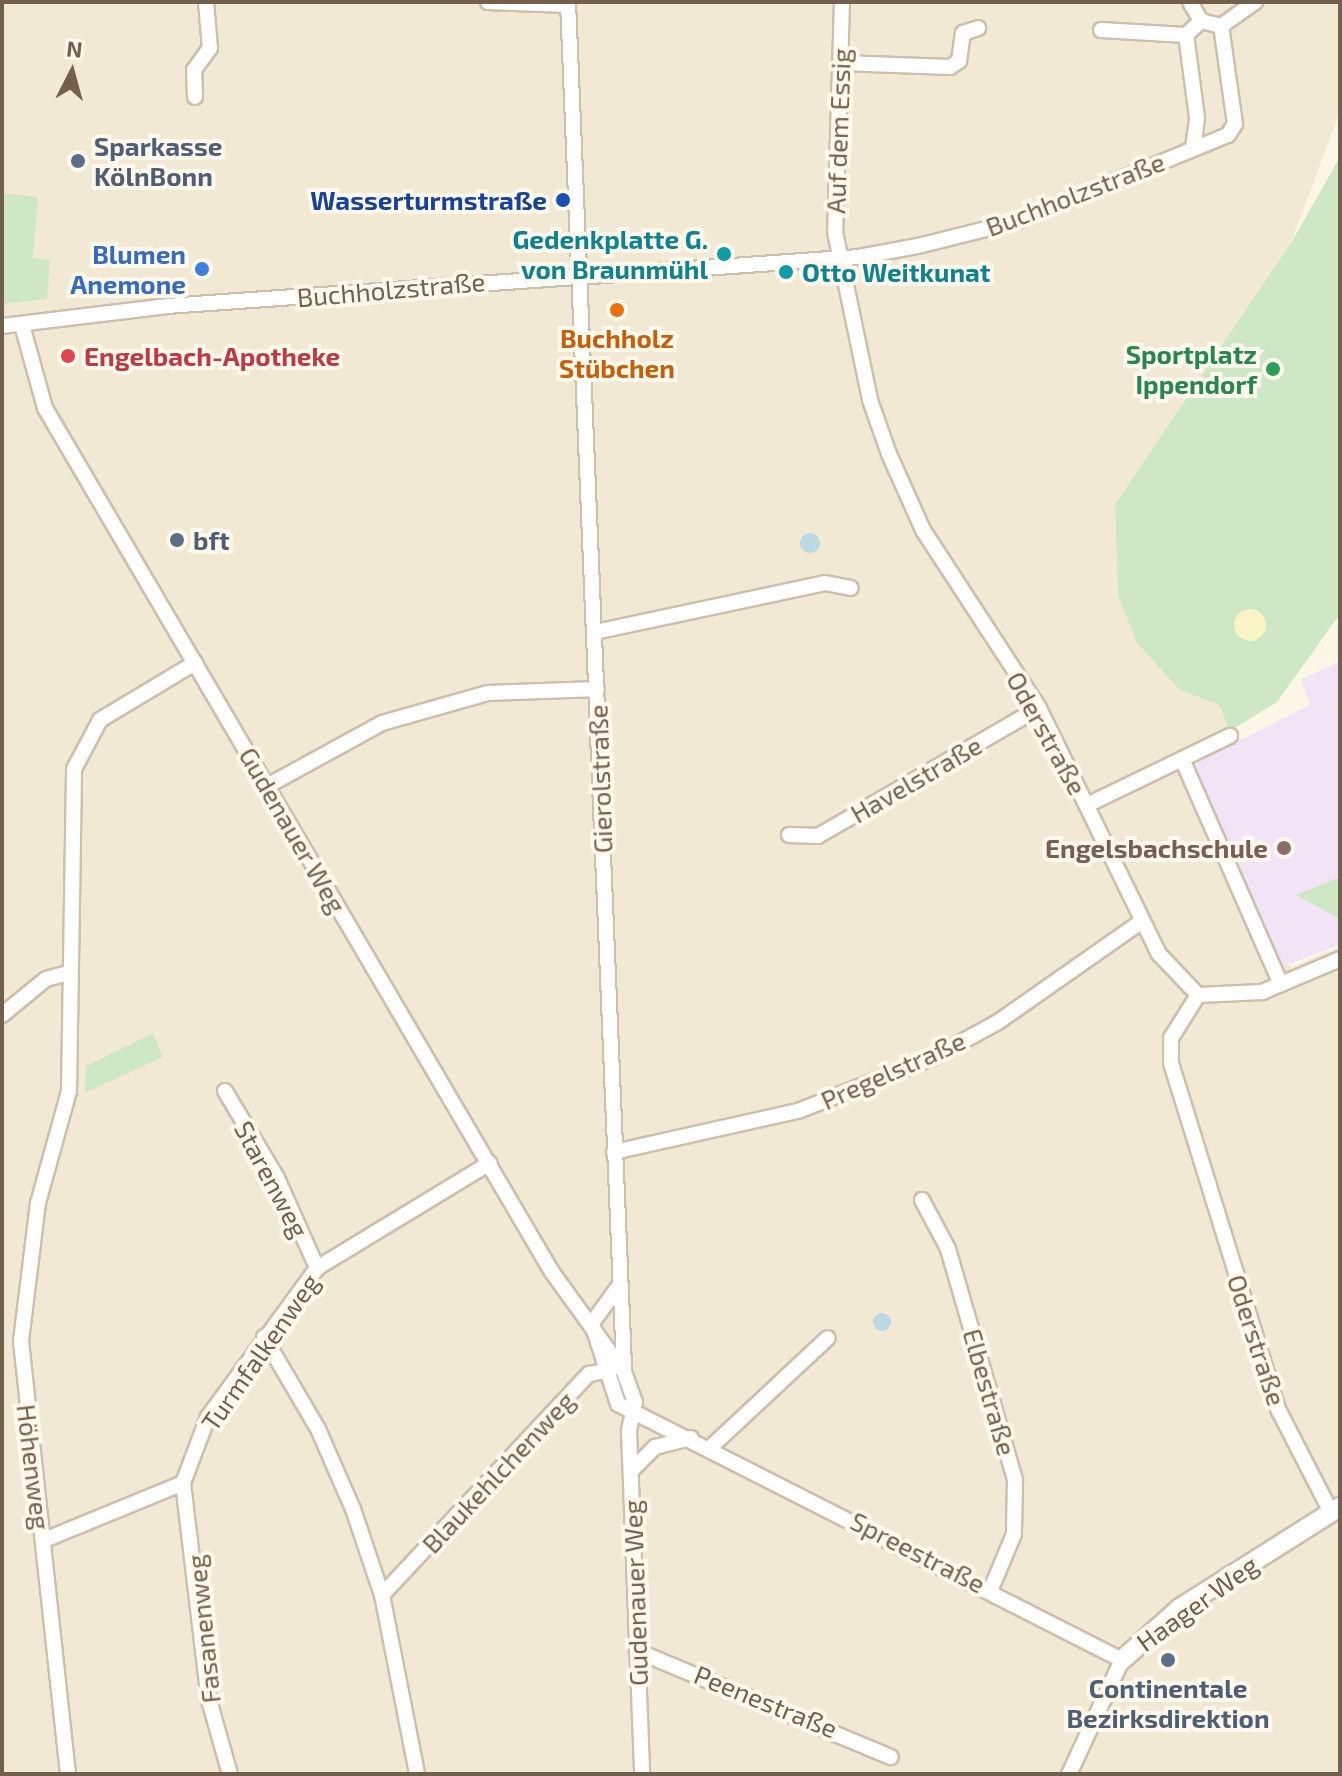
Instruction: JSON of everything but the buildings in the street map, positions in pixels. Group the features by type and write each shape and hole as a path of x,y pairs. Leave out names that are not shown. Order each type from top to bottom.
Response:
{"street":[{"path":"488,2 568,4"},
{"name":"Auf dem Essig","path":"842,2 835,218 844,257"},
{"path":"1190,2 1201,21 1221,26 1255,2"},
{"path":"195,97 194,70 210,48 204,3"},
{"name":"Gierolstraße","path":"568,4 619,1286 627,1318 624,1372"},
{"path":"1101,30 1186,35 1201,21"},
{"name":"Buchholzstraße","path":"2,326 581,273 844,257 1018,221 1219,140 1235,124 1221,26"},
{"path":"841,63 950,67 959,61 963,33 978,28"},
{"name":"Buchholzstraße","path":"1186,35 1197,118 1193,148"},
{"name":"Oderstraße","path":"844,257 870,400 903,489 1039,708 1159,954 1198,995 1176,1027 1171,1063 1279,1411 1336,1509"},
{"name":"Gudenauer Weg","path":"22,325 45,408 556,1278 592,1323 624,1372 633,1413 630,1472 642,1774"},
{"path":"595,632 825,583 851,588"},
{"name":"Höhenweg","path":"68,1774 21,1341 38,1203 69,1091 68,973 77,753 100,720 195,663"},
{"path":"267,786 382,723 488,693 597,689"},
{"name":"Havelstraße","path":"789,835 818,836 1039,708"},
{"path":"1087,805 1230,736"},
{"path":"1182,759 1281,984"},
{"name":"Pregelstraße","path":"614,1152 798,1111 932,1058 998,1022 1142,921"},
{"path":"1198,995 1243,997 1340,959"},
{"path":"2,1015 46,979 68,973"},
{"name":"Starenweg","path":"225,1091 277,1178 317,1268"},
{"name":"Turmfalkenweg","path":"183,1483 208,1417 317,1268 490,1163"},
{"name":"Elbestraße","path":"922,1200 944,1236 1015,1480 1014,1534 991,1589"},
{"path":"592,1323 619,1286"},
{"name":"Gudenauer Weg","path":"592,1323 604,1371 618,1404 633,1413"},
{"path":"264,1337 318,1429 382,1595 417,1774"},
{"path":"712,1446 828,1338"},
{"path":"604,1371 624,1372"},
{"name":"Blaukehlchenweg","path":"382,1595 589,1374 604,1371"},
{"name":"Spreestraße","path":"633,1413 712,1446 1122,1660"},
{"path":"630,1472 655,1447 691,1438"},
{"path":"44,1540 183,1483"},
{"name":"Fasanenweg","path":"183,1483 209,1700 230,1774"},
{"name":"Haager Weg","path":"1069,1774 1122,1660 1180,1608 1336,1509"},
{"name":"Peenestraße","path":"637,1651 891,1757"}],"shaded area":[{"path":"2,2 1340,2 1340,111 1291,243 1115,504 1118,594 1180,690 1219,705 1230,731 1193,749 1192,773 1276,959 1292,967 1340,947 1340,1774 2,1774"},
{"name":"Engelsbachschule","path":"1340,661 1340,945 1283,966 1194,773 1197,762 1310,705 1301,680"}],"green space":[{"name":"Sportplatz Ippendorf","path":"1340,157 1340,614 1277,702 1230,731 1219,705 1180,690 1137,643 1118,595 1115,504 1291,243"},
{"path":"2,193 38,197 33,258 50,260 47,299 2,304"},
{"path":"1340,877 1340,919 1296,895"},
{"path":"153,1033 163,1057 85,1093 86,1066"}],"sand":[{"path":"1250,609 1261,614 1266,625 1261,636 1250,641 1239,636 1234,625 1239,614"}],"water":[{"path":"810,533 817,536 820,543 817,550 810,553 803,550 800,543 803,536"},
{"path":"878,1313 886,1313 891,1322 889,1329 878,1331 873,1326 873,1318"}],"place":[{"name":"Sparkasse KölnBonn","path":"78,161"},
{"name":"Wasserturmstraße","path":"563,200"},
{"name":"Gedenkplatte G. von Braunmühl","path":"724,254"},
{"name":"Blumen Anemone","path":"202,269"},
{"name":"Otto Weitkunat","path":"786,272"},
{"name":"Buchholz Stübchen","path":"617,310"},
{"name":"Engelbach-Apotheke","path":"68,356"},
{"name":"Sportplatz Ippendorf","path":"1273,369"},
{"name":"bft","path":"177,540"},
{"name":"Engelsbachschule","path":"1284,848"},
{"name":"Continentale Bezirksdirektion","path":"1168,1660"}]}
